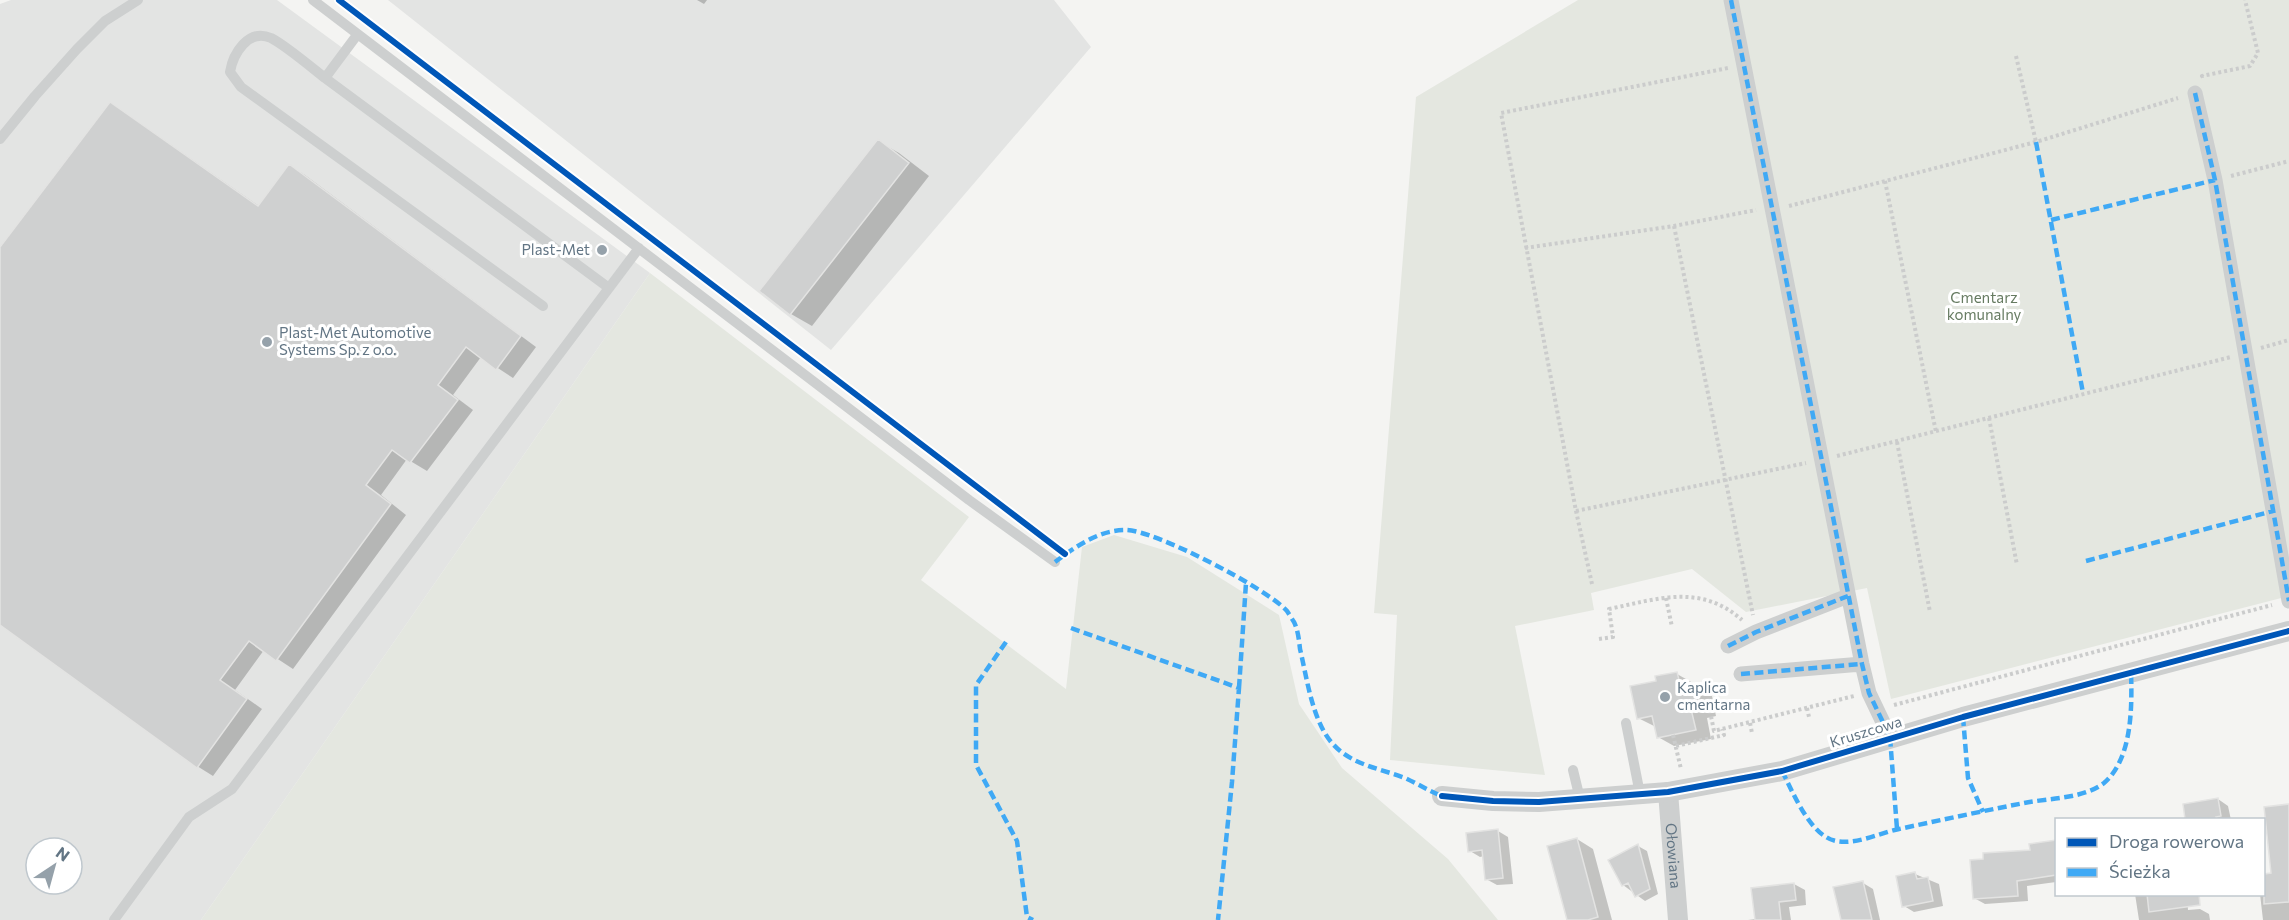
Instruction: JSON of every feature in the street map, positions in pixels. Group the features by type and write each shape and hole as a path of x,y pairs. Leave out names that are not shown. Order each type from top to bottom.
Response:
{"street":[{"path":"1731,0 1862,664 1869,693 1890,737"},
{"path":"2195,93 2215,180 2289,601"},
{"path":"1728,646 1756,632 1848,596"},
{"name":"Kruszcowa","path":"1442,796 1493,801 1539,802 1580,799 1668,792 1782,771 1890,737 2289,631"},
{"path":"1741,674 1862,664"},
{"name":"Ołowiana","path":"1668,792 1678,920"}],"lane":[{"path":"0,139 76,50 105,21 138,0"},
{"path":"313,0 969,500 1055,562"},
{"path":"325,78 357,35"},
{"path":"543,306 241,87 230,72 233,57 243,44 254,37 270,37 609,288"},
{"path":"114,920 189,817 232,789 639,248"},
{"path":"1626,723 1640,794"},
{"path":"1573,770 1580,799"}],"path":[{"path":"1525,248 1772,207 1782,208 2036,142 2195,93 2205,89 2202,76 2250,66 2258,53 2245,0"},
{"path":"2016,56 2036,142"},
{"path":"1592,584 1525,248 1501,113 1744,65"},
{"path":"2215,180 2289,162"},
{"path":"1885,181 1936,432"},
{"path":"1674,225 1756,632"},
{"path":"1576,511 1822,460 2289,340"},
{"path":"1989,418 2018,565"},
{"path":"1897,442 1930,612"},
{"path":"1599,639 1613,637 1609,609 1666,598 1695,597 1719,603 1756,632"},
{"path":"1666,598 1672,627"},
{"path":"1877,709 2289,601"},
{"path":"1704,681 1714,731 1869,693"},
{"path":"1807,708 1809,717"},
{"path":"1750,723 1752,733"},
{"path":"1676,746 1724,735 1722,729"},
{"path":"1673,735 1679,762"}],"shaded area":[{"path":"11,0 277,0 650,273 201,920 0,920 0,4"},
{"path":"388,0 1054,0 1091,47 831,350"}],"green space":[{"name":"Cmentarz komunalny","path":"1578,0 2289,0 2289,596 1891,699 1867,588 1746,612 1692,569 1591,593 1594,610 1515,626 1545,775 1390,760 1397,615 1374,613 1416,97"},
{"path":"650,273 969,517 921,580 1066,689 1082,547 1114,535 1187,557 1279,615 1299,704 1342,768 1448,859 1498,920 201,920"}],"building":[{"name":"Plast-Met Automotive Systems Sp. z o.o.","path":"110,102 258,206 289,164 521,336 496,370 466,347 438,385 458,400 410,463 392,450 366,485 391,504 276,661 249,641 220,680 247,699 197,768 0,625 0,247"},
{"path":"878,139 909,163 790,315 759,291"},
{"name":"Kaplica cmentarna","path":"1677,672 1681,688 1696,686 1700,707 1691,709 1696,730 1657,738 1652,716 1637,719 1630,686 1656,681 1655,676"},
{"path":"2218,798 2221,816 2185,818 2183,804"},
{"path":"2289,804 2289,902 2264,904 2265,874 2271,873 2264,807"},
{"path":"1498,829 1503,878 1485,880 1482,850 1468,852 1466,833"},
{"path":"1577,838 1598,917 1588,920 1567,920 1547,846"},
{"path":"2055,840 2055,875 2017,881 2018,896 1973,899 1970,860 1983,859 1983,853 2030,850 2029,844"},
{"path":"1638,844 1650,889 1635,897 1628,883 1622,886 1608,860"},
{"path":"1915,872 1917,879 1928,877 1933,901 1902,907 1896,876"},
{"path":"1863,881 1872,920 1841,920 1833,887"},
{"path":"1794,883 1796,900 1779,902 1781,920 1755,920 1751,888"},
{"path":"2147,896 2199,896 2200,905 2149,912"}],"marked path":[{"path":"1731,0 1862,664 1869,693 1890,737 1897,829"},
{"path":"2195,93 2215,180 2289,601"},
{"path":"2036,142 2083,393"},
{"path":"2051,220 2215,180"},
{"path":"2086,561 2273,511"},
{"path":"1055,562 1079,545 1097,536 1125,530 1139,532 1184,549 1235,575 1276,601 1287,611 1294,622 1315,711 1325,734 1332,743 1357,761 1405,778 1442,796"},
{"path":"1239,688 1246,583"},
{"path":"1728,646 1756,632 1848,596"},
{"path":"1071,628 1239,688 1218,920"},
{"path":"1006,642 976,685 976,765 1017,841 1027,917 1033,920"},
{"path":"1741,674 1862,664"},
{"path":"1782,771 1810,822 1827,837 1844,842 1993,809 2086,792 2104,783 2121,760 2126,746 2131,715 2131,671"},
{"path":"1963,717 1968,778 1983,812"}],"cycle path":[{"path":"339,0 1065,554"},
{"path":"1442,796 1493,801 1539,802 1668,792 1782,771 1963,717 2289,631"}],"place":[{"name":"Plast-Met","path":"602,250"},
{"name":"Plast-Met Automotive Systems Sp. z o.o.","path":"267,342"},
{"name":"Kaplica cmentarna","path":"1665,697"}]}
